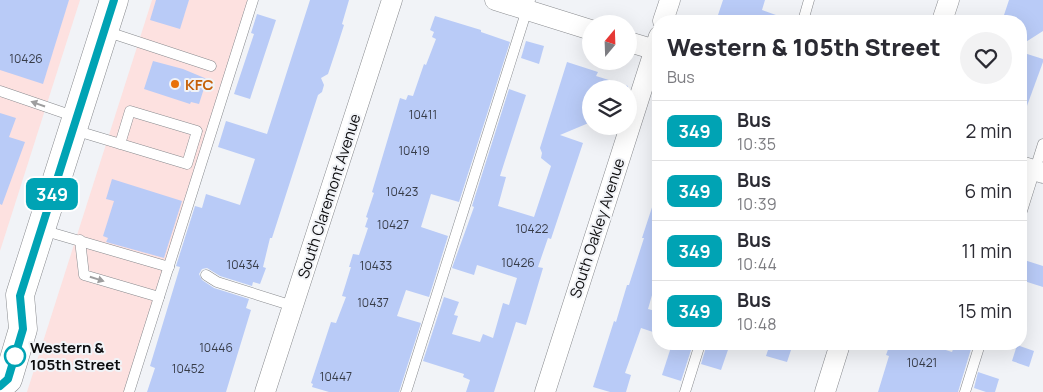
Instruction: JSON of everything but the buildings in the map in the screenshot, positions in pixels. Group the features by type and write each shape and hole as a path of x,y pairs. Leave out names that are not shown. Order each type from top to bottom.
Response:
{"main road":[{"path":"0,386 8,379 23,329 20,296 114,0"},
{"path":"0,313 20,296"}],"street":[{"name":"South Claremont Avenue","path":"266,392 392,0"},
{"path":"495,0 528,5 582,26"},
{"path":"665,15 670,0"},
{"path":"944,15 949,0"},
{"path":"638,43 652,44"},
{"name":"South Oakley Avenue","path":"545,392 652,60"},
{"path":"825,392 838,350"}],"lane":[{"path":"129,392 253,0"},
{"path":"805,15 810,0"},
{"path":"406,392 528,5"},
{"path":"104,31 211,66"},
{"path":"0,91 120,144 187,164 197,131 130,110 120,144"},
{"path":"1027,192 1043,144"},
{"path":"41,229 169,267"},
{"path":"80,240 84,275 159,297"},
{"path":"206,275 217,282 293,306"},
{"path":"685,392 698,350"},
{"path":"965,392 978,350"}],"shaded area":[{"path":"0,0 80,0 0,251"},
{"path":"152,0 248,0 125,392 27,392"}],"bus line":[{"name":"349","path":"0,386 8,379 23,329 20,296 114,0"}],"place":[{"name":"KFC","path":"175,84"},
{"name":"Western & 105th Street","path":"15,356"}]}
